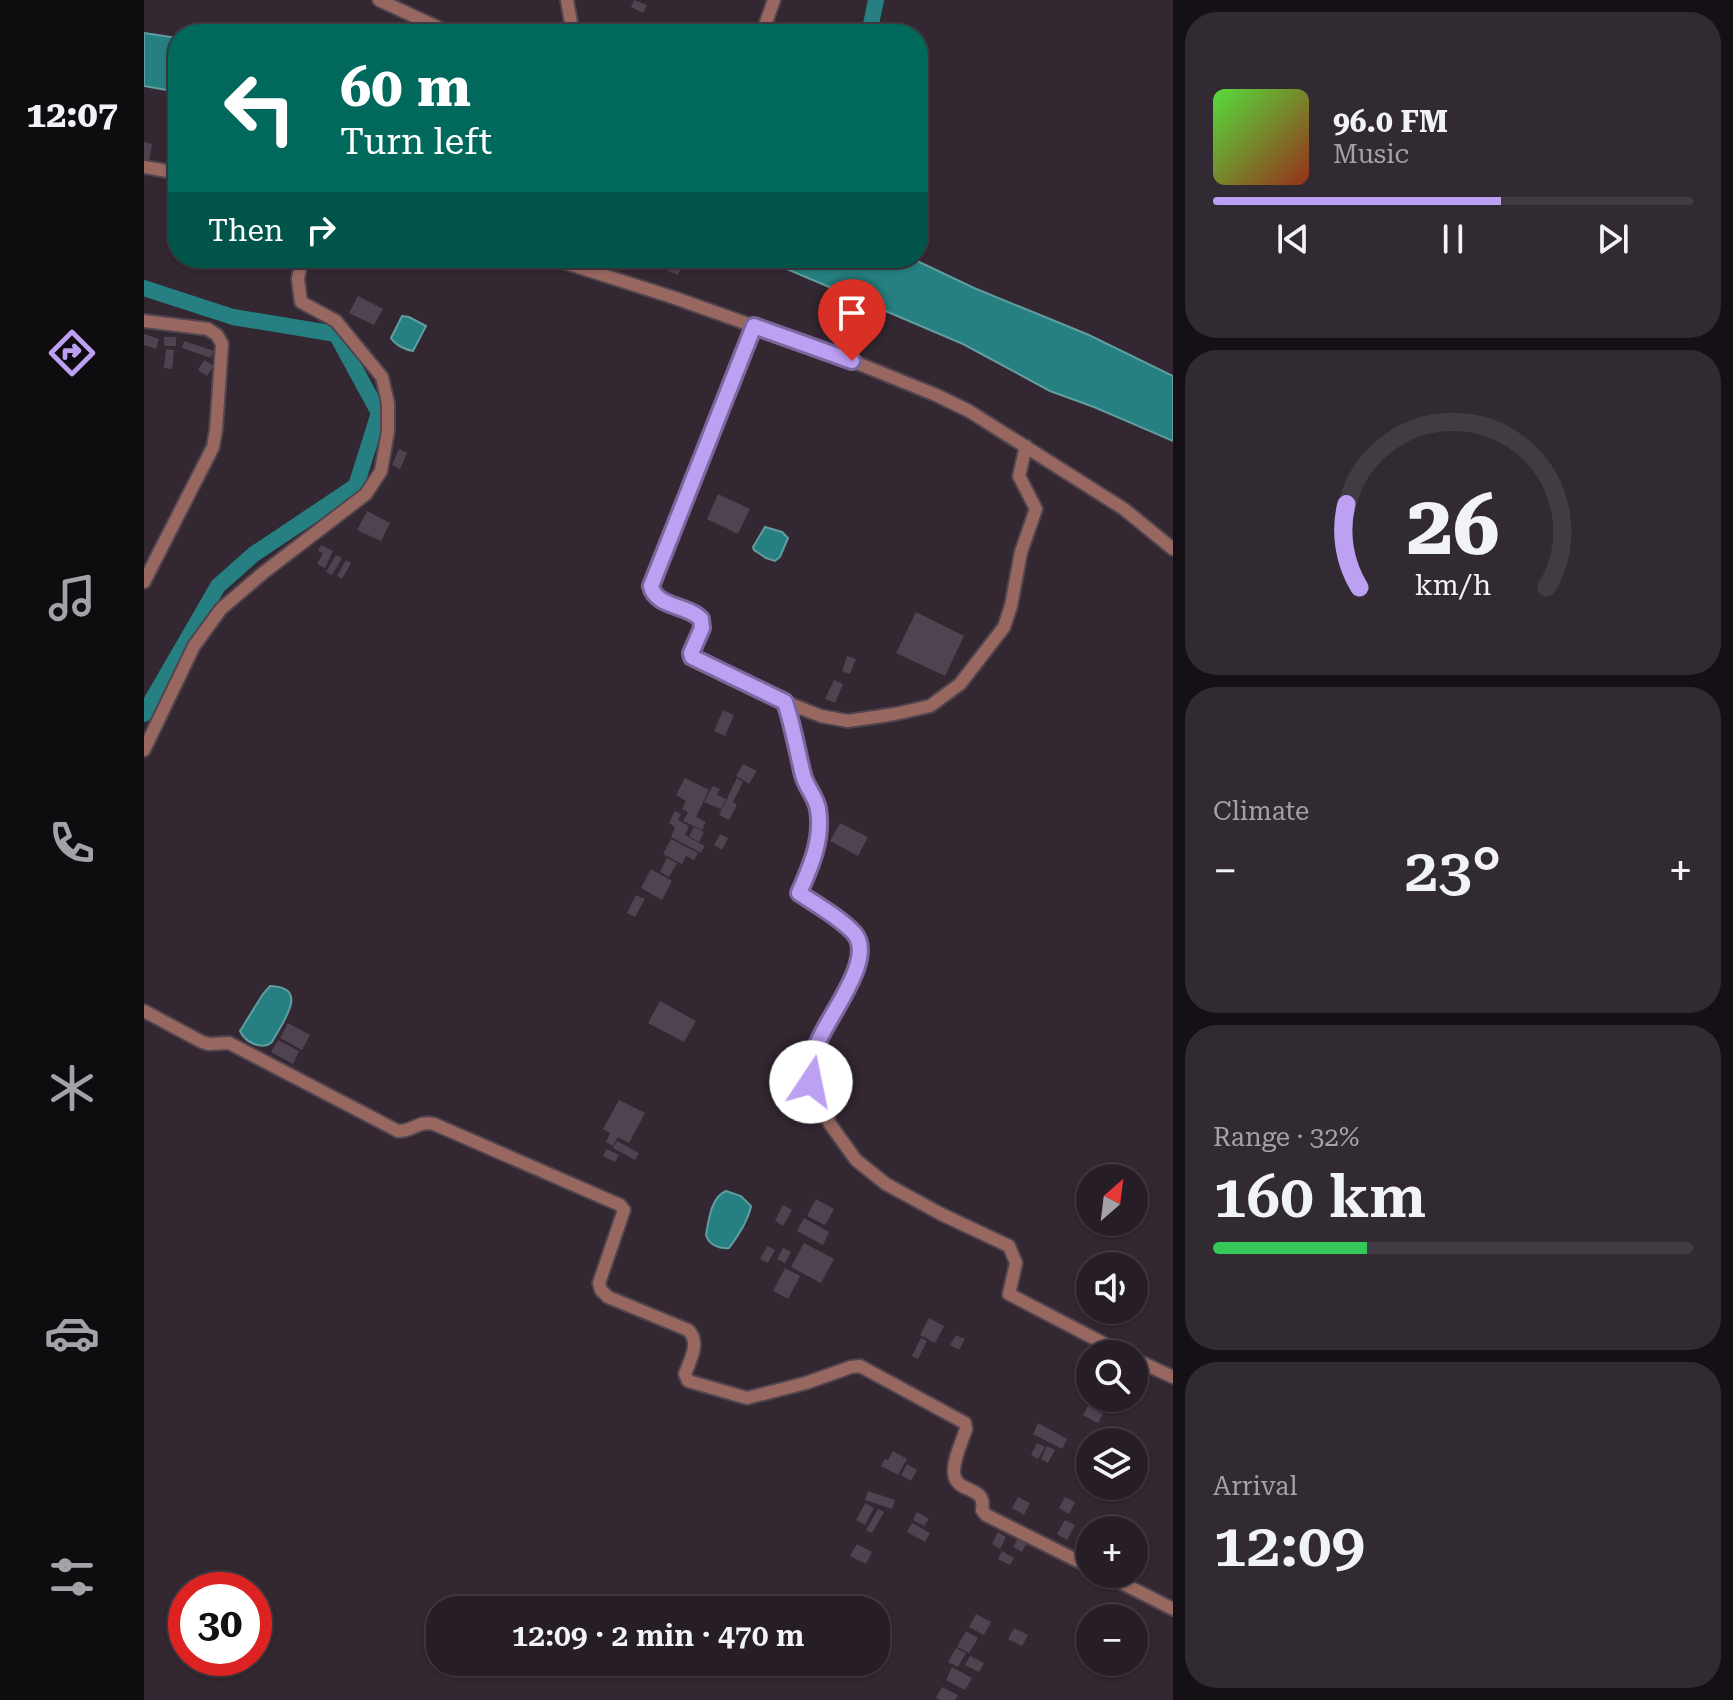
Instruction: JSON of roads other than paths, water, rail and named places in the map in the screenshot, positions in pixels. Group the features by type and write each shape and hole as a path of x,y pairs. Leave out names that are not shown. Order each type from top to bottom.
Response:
{"street":[{"path":"379,0 431,24"},
{"path":"567,0 571,24"},
{"path":"766,24 774,0"},
{"path":"144,167 168,171"},
{"path":"144,750 194,646 221,609 356,503 381,471 388,431 388,403 382,377 336,321 301,302 300,268"},
{"path":"581,268 852,361 936,395 1026,446 1124,509 1172,546"},
{"path":"144,321 208,329 217,335 222,344 213,447 144,582"},
{"path":"754,326 651,586 657,598 690,611 701,619 702,628 692,657 785,702 821,716 848,721 930,706 960,684 1004,627 1011,606 1021,552 1036,509 1019,476 1026,446"},
{"path":"785,702 804,779 818,806 820,836 799,893 856,935 861,957 817,1045 811,1082 830,1124 856,1160 886,1184 1009,1246 1016,1263 1009,1294 1097,1340"},
{"path":"144,1011 202,1042 229,1043 398,1131 423,1123 434,1124 620,1205 624,1210 599,1283 601,1290 608,1297 688,1330 694,1336 696,1342 685,1374 688,1381 747,1398 860,1366 965,1423 966,1429 954,1467 958,1484 981,1497 984,1502 982,1510 986,1515 1076,1560"},
{"path":"1148,1365 1173,1377"},
{"path":"1132,1588 1173,1609"}],"water":[{"path":"144,33 168,37 168,90 144,86"},
{"path":"928,266 1089,335 1173,376 1173,441 1050,391 963,344 784,268"},
{"path":"402,316 426,326 413,351 401,347 391,338"},
{"path":"765,527 782,532 788,538 775,561 753,547"},
{"path":"270,986 289,992 291,999 287,1016 272,1042 263,1046 250,1042 240,1031"},
{"path":"726,1191 741,1196 751,1206 748,1217 729,1248 712,1244 706,1235 714,1203"}],"waterway":[{"path":"871,24 876,0"},
{"path":"144,288 233,317 336,334 379,413 356,486 254,554 218,586 144,714"}]}
